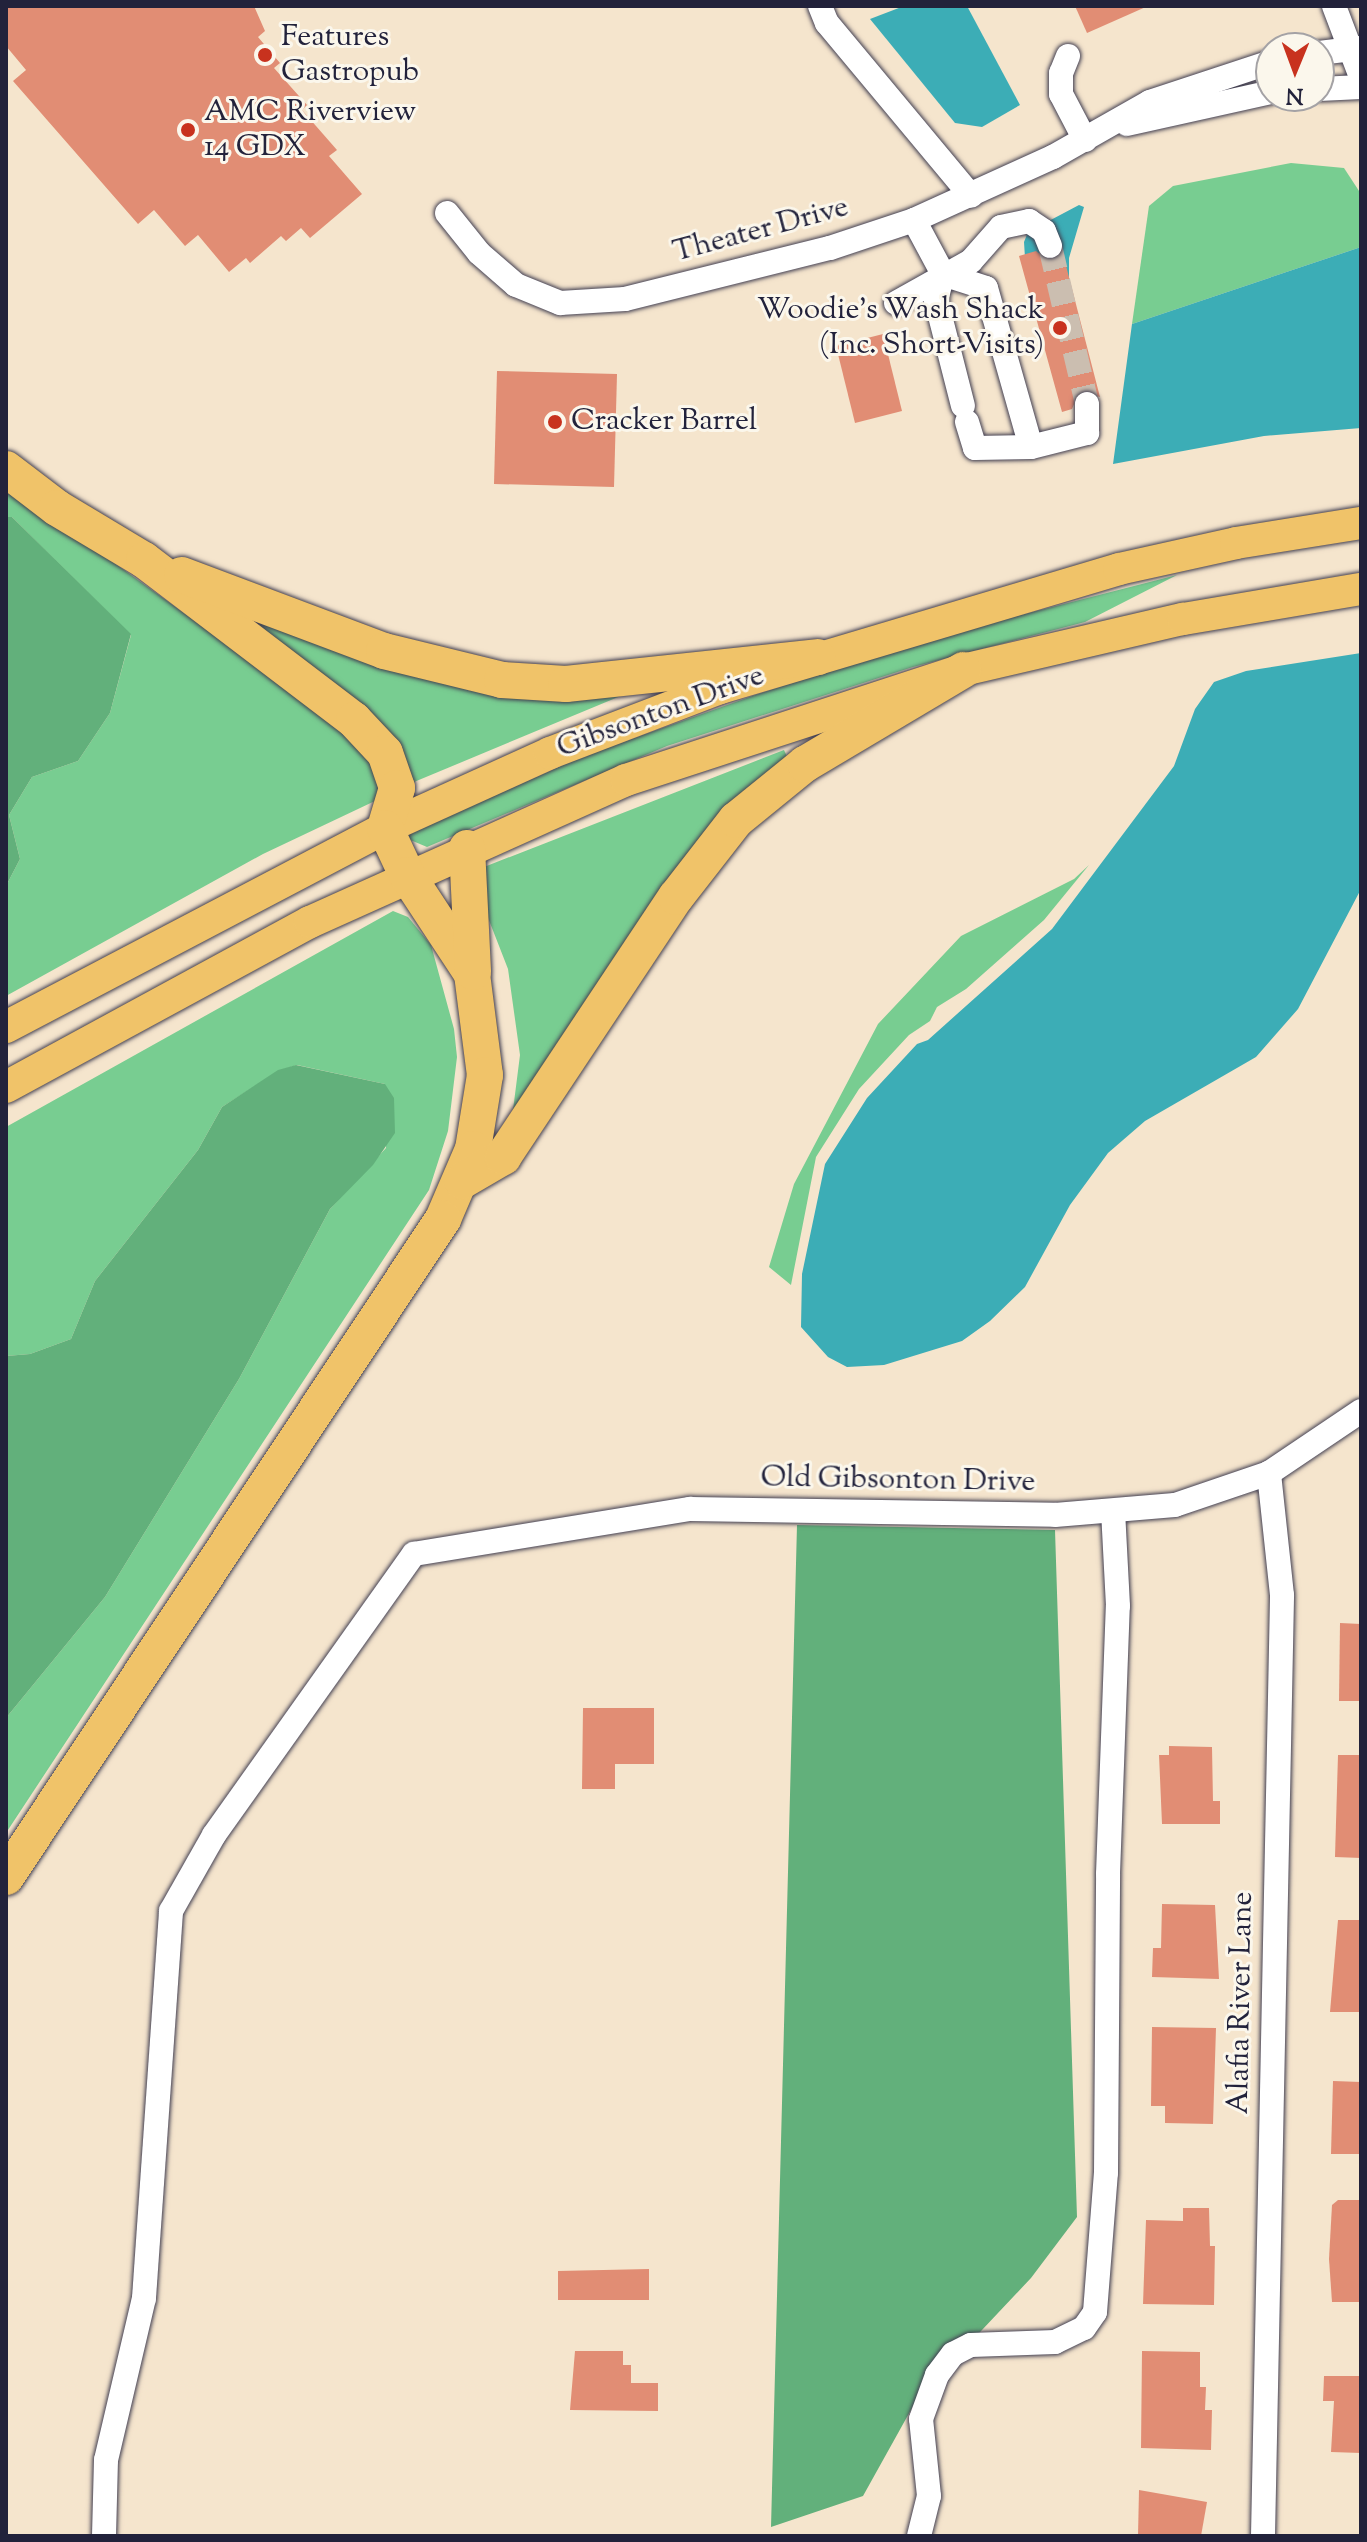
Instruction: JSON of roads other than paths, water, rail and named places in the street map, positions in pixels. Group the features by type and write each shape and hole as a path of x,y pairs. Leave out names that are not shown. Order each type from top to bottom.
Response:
{"highway":[{"path":"6,469 57,508 144,560 354,720 385,753 397,788 385,828 407,875 472,974"},
{"path":"144,560 384,651 502,680 566,684 818,657"},
{"path":"462,1181 503,1157 676,897 736,820 805,764 963,670"},
{"path":"6,1877 443,1219 462,1181 484,1097 483,1039 472,974 467,848"}],"main road":[{"name":"Gibsonton Drive","path":"6,1027 385,828 550,753 818,657 1180,554 1361,523"},
{"name":"Gibsonton Drive","path":"6,1087 407,875 694,756 963,670 1155,625 1361,589"}],"street":[{"path":"820,6 827,23 971,196"},
{"path":"1334,6 1357,48 1361,77"},
{"path":"1335,51 1357,48"},
{"path":"1068,56 1061,73 1061,94 1095,135"},
{"name":"Theater Drive","path":"447,213 479,253 516,285 560,303 625,299 784,260 914,220 971,196 1095,135 1172,92 1255,67"},
{"path":"1335,88 1361,87"},
{"name":"Theater Drive","path":"1095,135 1255,96"},
{"path":"914,220 943,274 936,300 975,448 1031,447 1087,433 1087,404"},
{"path":"896,303 971,261 1001,227 1029,221 1044,231 1050,246"},
{"path":"943,274 986,288 1031,447"},
{"name":"Old Gibsonton Drive","path":"104,2536 106,2460 144,2298 171,1911 214,1835 414,1554 690,1509 1055,1515 1175,1505 1269,1473 1361,1411"},
{"name":"Alafia River Lane","path":"1263,2536 1282,1595 1269,1473"},
{"path":"919,2536 929,2496 921,2419 945,2364 971,2345 1055,2342 1084,2328 1095,2312 1106,2173 1108,1874 1118,1606 1113,1511"}],"water":[{"path":"904,6 967,6 1020,105 982,127 955,123 870,19"},
{"path":"1079,205 1084,207 1069,258 1069,286 1025,258 1024,242 1028,232"},
{"path":"1361,247 1361,428 1264,436 1113,464 1132,324"},
{"path":"1361,653 1361,889 1298,1009 1256,1057 1145,1121 1108,1153 1070,1205 1025,1287 990,1321 962,1341 884,1365 847,1367 828,1357 801,1327 802,1274 825,1164 867,1098 917,1044 928,1040 1052,929 1174,766 1195,709 1214,682 1246,671"}],"tunnel":[{"path":"1050,246 1087,404"}],"place":[{"name":"Features Gastropub","path":"265,55"},
{"name":"AMC Riverview 14 GDX","path":"188,130"},
{"name":"Woodie's Wash Shack (Inc. Short-Visits)","path":"1060,328"},
{"name":"Cracker Barrel","path":"555,422"}]}
